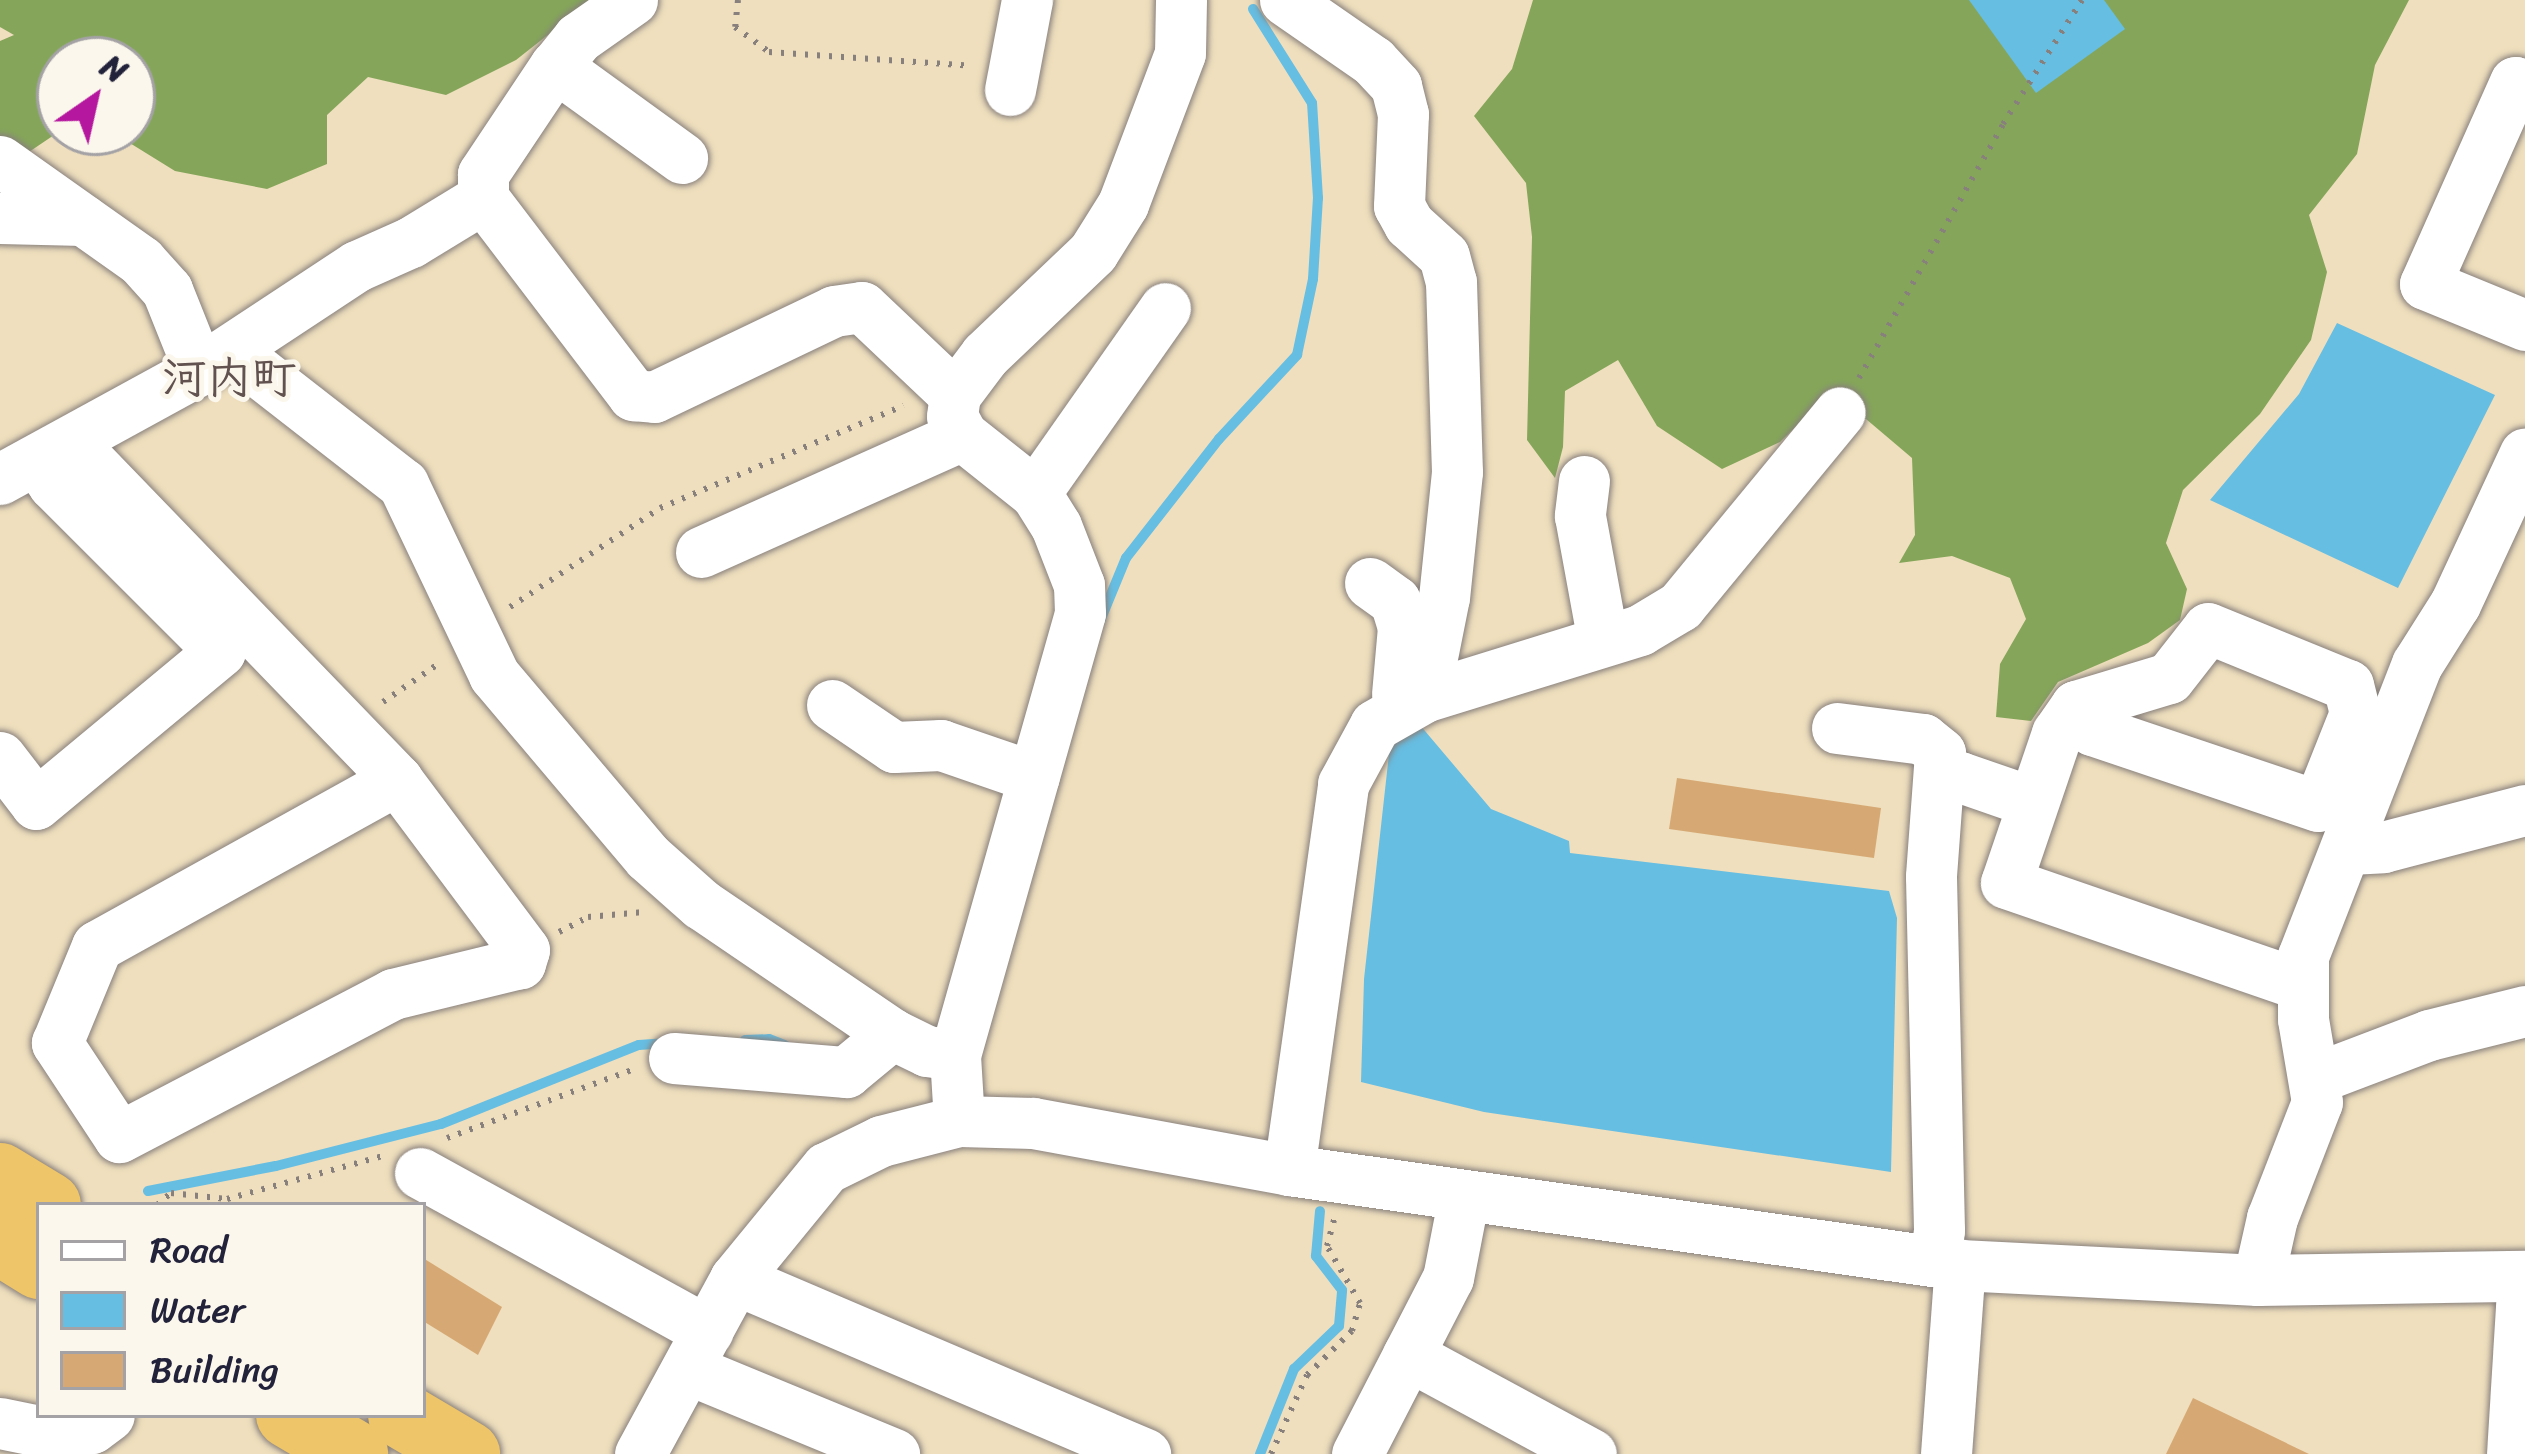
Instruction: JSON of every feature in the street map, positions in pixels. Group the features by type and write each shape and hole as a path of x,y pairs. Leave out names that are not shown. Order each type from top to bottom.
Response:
{"highway":[{"path":"0,1176 43,1202"},
{"path":"0,1242 36,1264"},
{"path":"295,1418 355,1454"},
{"path":"406,1418 467,1454"}],"street":[{"path":"632,0 578,38 555,66 483,174 483,197 633,394 654,397 834,311 862,307 1035,493 1056,526 1079,585 1080,613 956,1055 959,1121"},
{"path":"1010,80 1027,0"},
{"path":"701,551 954,406 985,355 1093,252 1124,204 1180,53 1181,0"},
{"path":"1285,0 1373,61 1396,86 1403,114 1399,206 1409,224 1444,256 1451,282 1457,472 1444,597 1411,702"},
{"path":"555,66 682,158"},
{"path":"2525,86 2515,82 2425,284 2525,326"},
{"path":"0,161 141,261 218,359 254,368 404,484 494,675 648,857 700,904 892,1034 927,1052 956,1055"},
{"path":"22,465 218,359 357,266 412,242 483,197"},
{"path":"0,218 83,220"},
{"path":"1035,493 1165,308"},
{"path":"1289,1170 1343,784 1375,724 1411,702 1640,630 1680,606 1840,412"},
{"path":"2258,1280 2272,1218 2318,1102 2300,984 2303,956 2417,664 2506,540 2525,453"},
{"path":"22,465 346,728 397,780 524,950 520,963 393,994 118,1137 57,1042 97,946 397,780"},
{"path":"0,757 36,804 220,650 53,484 22,465"},
{"path":"1584,481 1580,516 1603,641"},
{"path":"1370,583 1395,601 1402,626 1395,682 1411,702"},
{"path":"2076,706 2092,730 2318,806 2354,713 2348,685 2208,628 2169,678 2076,706 2057,733 2006,883 2300,984"},
{"path":"832,705 894,747 941,746 1034,777"},
{"path":"1837,728 1923,739 1940,753 1942,777 1931,877 1939,1230 1947,1263 1946,1454"},
{"path":"1942,777 1960,777 2032,802"},
{"path":"2349,848 2384,847 2525,810"},
{"path":"2316,1078 2428,1035 2525,1011"},
{"path":"674,1058 846,1072 892,1034"},
{"path":"640,1454 735,1279 826,1168 881,1141 959,1121 1033,1123 1289,1170 1947,1263 2258,1280 2524,1276 2512,1454"},
{"path":"432,1156 697,1350 894,1454"},
{"path":"1357,1454 1448,1278 1465,1196"},
{"path":"735,1279 1145,1454"},
{"path":"1408,1355 1591,1454"},
{"path":"0,1423 54,1434 92,1428 105,1418"},
{"path":"0,1450 16,1454"}],"path":[{"path":"738,0 735,27 769,52 1010,80"},
{"path":"1840,412 2003,124 2082,0"},
{"path":"346,728 660,508 954,406"},
{"path":"524,950 588,917 700,904"},
{"path":"160,1202 171,1193 226,1198 386,1155 432,1156 606,1075 674,1058"},
{"path":"1271,1454 1307,1375 1352,1331 1360,1303 1327,1246 1336,1211"}],"green space":[{"path":"0,0 592,0 516,60 446,95 368,77 327,115 327,164 267,189 175,171 151,156 156,156 156,36 36,36 36,147 23,156 0,140 0,41 14,35 0,27"},
{"path":"1533,0 2409,0 2375,65 2357,154 2309,215 2327,272 2311,340 2260,414 2183,490 2166,543 2187,589 2180,620 2148,643 2058,682 2031,721 1996,717 2000,664 2026,619 2010,578 1952,556 1899,563 1915,535 1912,458 1866,419 1818,405 1780,442 1722,469 1657,426 1618,360 1565,391 1563,447 1555,478 1527,440 1532,237 1526,183 1474,116 1512,69"}],"water":[{"path":"1969,0 2104,0 2125,29 2036,93"},
{"path":"2337,323 2495,395 2398,588 2210,500 2299,394"},
{"path":"1414,718 1491,809 1569,841 1570,853 1889,891 1897,918 1891,1172 1484,1112 1361,1082 1364,979 1389,754 1376,744"}],"building":[{"path":"1677,778 1881,808 1874,858 1669,829"},
{"path":"426,1260 502,1307 478,1355 426,1323"},
{"path":"2193,1398 2309,1454 2166,1454"}],"waterway":[{"path":"1100,621 1126,558 1219,439 1297,355 1313,279 1318,198 1312,103 1253,9"},
{"path":"745,1040 769,1039 785,1045"},
{"path":"148,1191 276,1166 441,1124 639,1045 667,1043"},
{"path":"1260,1454 1294,1369 1339,1326 1342,1290 1316,1256 1320,1211"}],"district":[{"name":"河内町","path":"229,379"}]}
